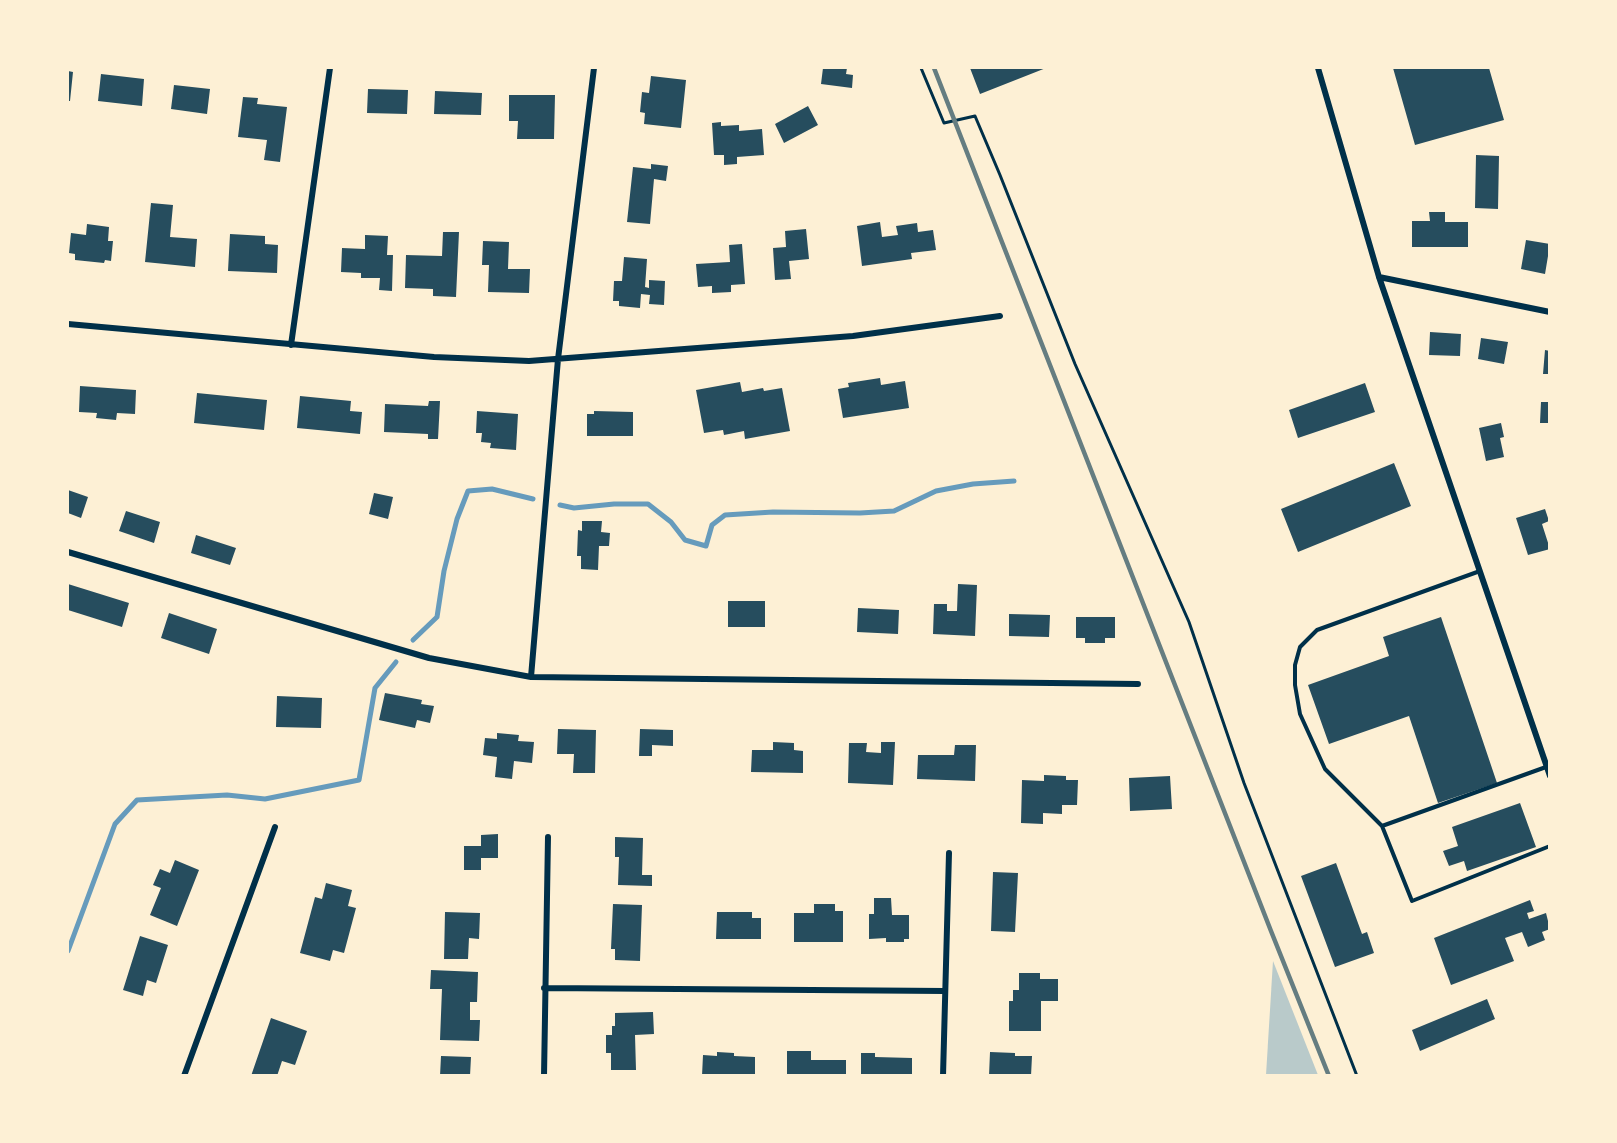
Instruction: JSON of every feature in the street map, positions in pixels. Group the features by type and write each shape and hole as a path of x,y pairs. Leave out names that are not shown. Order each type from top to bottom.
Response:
{"street":[{"path":"291,345 330,68"},
{"path":"531,676 558,359 594,68"},
{"path":"1318,68 1379,277 1550,776"},
{"path":"1379,277 1550,312"},
{"path":"68,324 434,357 529,361 852,336 1000,316"},
{"path":"68,552 429,658 531,676 1138,684"},
{"path":"184,1076 274,827"},
{"path":"544,1076 548,837"},
{"path":"943,1076 949,853"},
{"path":"544,988 945,991"}],"lane":[{"path":"1480,571 1317,630 1300,646 1295,665 1295,685 1300,714 1325,769 1382,826 1412,901 1550,846"},
{"path":"1382,826 1546,767"}],"path":[{"path":"921,68 944,123 975,116 1074,364 1190,622 1244,783 1357,1076"}],"shaded area":[{"path":"1273,961 1318,1075 1266,1075"}],"building":[{"path":"823,68 847,68 846,74 853,75 852,88 821,84"},
{"path":"970,68 1046,68 980,94"},
{"path":"1393,68 1489,68 1504,120 1415,145"},
{"path":"68,71 73,72 70,101 68,101"},
{"path":"101,74 144,79 142,106 98,101"},
{"path":"651,76 686,80 681,128 644,124 645,113 640,112 642,92 649,93"},
{"path":"174,85 210,89 207,114 171,109"},
{"path":"368,89 408,90 407,114 367,113"},
{"path":"435,91 482,93 481,115 434,114"},
{"path":"509,95 555,95 554,139 517,139 518,121 509,121"},
{"path":"243,97 258,98 257,104 287,107 280,162 264,160 267,140 238,137"},
{"path":"808,106 818,125 784,143 775,124"},
{"path":"721,122 721,126 739,125 739,131 762,129 764,155 737,157 737,164 724,165 724,155 714,155 712,123"},
{"path":"1476,155 1499,156 1498,209 1475,208"},
{"path":"651,164 668,166 666,181 654,179 650,224 627,222 633,167 651,169"},
{"path":"151,203 173,205 170,237 197,239 195,267 145,262"},
{"path":"1429,212 1445,212 1445,222 1468,222 1468,247 1412,247 1412,221 1430,221"},
{"path":"880,222 882,237 898,235 896,226 917,223 918,232 933,230 936,250 911,253 912,259 862,266 857,226"},
{"path":"87,224 109,227 108,241 113,241 111,261 105,260 104,263 75,260 75,254 69,253 71,233 86,235"},
{"path":"806,229 809,259 789,261 791,279 775,280 773,248 786,247 785,231"},
{"path":"443,232 459,232 456,297 433,296 433,289 405,288 406,255 442,256"},
{"path":"230,234 265,236 265,244 278,245 277,273 228,271"},
{"path":"365,235 388,236 387,255 393,255 392,291 379,290 380,278 361,278 361,273 341,272 342,248 365,249"},
{"path":"1526,240 1550,244 1545,274 1521,269"},
{"path":"483,241 509,242 508,269 530,269 529,293 488,292 489,265 482,265"},
{"path":"742,244 745,284 731,285 731,292 712,293 712,286 698,287 696,264 730,262 729,245"},
{"path":"624,257 647,259 645,287 649,288 649,280 665,281 664,305 649,304 650,295 641,294 640,308 619,306 619,301 613,301 614,281 622,281"},
{"path":"1430,332 1461,334 1460,356 1429,355"},
{"path":"1481,338 1508,342 1504,364 1478,359"},
{"path":"1545,350 1550,351 1550,374 1543,374"},
{"path":"880,378 881,385 905,381 909,408 843,418 838,389 849,387 848,383"},
{"path":"740,382 742,392 763,388 764,391 782,388 790,431 745,439 744,431 724,435 723,430 704,433 696,390"},
{"path":"1365,383 1375,412 1298,438 1289,410"},
{"path":"80,386 136,390 135,414 117,413 116,420 96,418 97,413 79,412"},
{"path":"197,393 267,400 264,430 194,423"},
{"path":"300,396 351,401 350,411 362,412 360,434 297,428"},
{"path":"429,401 440,401 438,439 428,439 428,434 384,432 385,404 428,406"},
{"path":"1541,402 1550,402 1550,423 1540,423"},
{"path":"477,411 518,414 516,450 490,448 491,443 481,442 482,433 476,433"},
{"path":"594,411 633,412 633,436 587,436 587,414 594,414"},
{"path":"1501,423 1504,437 1500,438 1504,457 1486,461 1479,428"},
{"path":"1394,463 1411,506 1298,552 1281,509"},
{"path":"68,490 88,497 81,518 68,513"},
{"path":"374,493 393,497 388,519 369,514"},
{"path":"1545,509 1549,521 1542,524 1550,549 1528,555 1516,518"},
{"path":"126,511 160,522 154,543 119,531"},
{"path":"582,521 602,521 601,532 610,533 609,546 599,546 598,570 581,569 581,556 577,556 578,530 582,531"},
{"path":"196,535 236,548 230,565 191,553"},
{"path":"68,584 129,603 122,627 68,610"},
{"path":"958,584 977,585 975,636 933,634 934,604 947,604 947,611 957,611"},
{"path":"728,601 765,601 765,627 728,627"},
{"path":"858,608 899,610 898,634 857,632"},
{"path":"169,613 217,629 209,654 161,638"},
{"path":"1009,614 1050,615 1049,637 1009,636"},
{"path":"1076,617 1115,617 1115,638 1105,638 1105,643 1085,643 1085,638 1076,638"},
{"path":"1441,617 1497,783 1438,803 1409,716 1329,744 1308,685 1389,656 1383,637"},
{"path":"385,693 422,700 421,704 434,706 430,723 417,720 415,728 379,720"},
{"path":"277,696 322,698 321,728 276,727"},
{"path":"558,729 596,730 595,773 573,773 574,754 557,754"},
{"path":"640,729 673,730 673,746 652,745 652,756 639,756"},
{"path":"497,733 519,735 518,741 534,742 532,763 514,761 512,779 495,777 497,757 483,755 485,738 497,739"},
{"path":"773,742 794,743 794,750 803,751 803,773 751,772 752,750 773,750"},
{"path":"881,742 895,742 893,785 848,783 849,743 867,743 866,752 881,753"},
{"path":"955,745 976,745 975,781 917,779 918,755 954,755"},
{"path":"1044,775 1066,776 1066,780 1078,780 1077,805 1062,805 1062,814 1043,813 1043,824 1021,823 1022,780 1044,781"},
{"path":"1170,776 1172,809 1130,811 1129,778"},
{"path":"1520,803 1536,847 1467,871 1464,861 1449,866 1443,851 1458,846 1452,827"},
{"path":"498,834 498,858 481,858 481,870 464,870 464,846 481,846 481,835"},
{"path":"615,837 643,838 642,875 652,875 652,886 618,885 619,857 615,857"},
{"path":"175,860 199,870 177,926 150,915 161,888 153,885 160,869 170,873"},
{"path":"1336,863 1362,934 1367,932 1374,953 1335,967 1301,876"},
{"path":"993,872 1018,873 1015,932 991,931"},
{"path":"326,883 352,890 348,906 356,908 344,953 333,950 330,961 300,953 315,897 322,899"},
{"path":"874,898 891,898 892,915 909,915 909,939 904,939 904,942 886,942 886,938 869,939 869,914 874,914"},
{"path":"1530,900 1534,911 1527,913 1529,919 1546,913 1550,929 1542,932 1545,940 1528,947 1522,932 1505,938 1514,961 1451,985 1434,938"},
{"path":"613,904 642,905 640,961 615,960 615,949 611,949"},
{"path":"814,904 835,904 835,911 843,911 843,942 794,942 794,913 814,913"},
{"path":"445,912 480,913 479,939 469,938 468,959 444,959"},
{"path":"717,912 752,912 752,918 761,918 761,939 716,939"},
{"path":"140,936 168,945 156,983 147,980 143,996 123,990"},
{"path":"431,970 478,972 477,1002 470,1002 470,1020 480,1020 479,1041 440,1040 442,989 430,989"},
{"path":"1019,973 1040,973 1040,979 1058,979 1058,1001 1041,1001 1041,1031 1009,1031 1009,1001 1013,1001 1013,990 1019,990"},
{"path":"1487,999 1495,1019 1420,1051 1412,1030"},
{"path":"653,1012 654,1034 635,1035 636,1070 611,1070 611,1053 606,1053 606,1035 612,1035 615,1013"},
{"path":"271,1018 307,1031 295,1065 282,1061 277,1076 251,1076"},
{"path":"787,1051 811,1051 811,1060 846,1060 846,1076 787,1076"},
{"path":"717,1052 755,1057 755,1076 702,1076 703,1055 717,1056"},
{"path":"990,1052 1032,1056 1031,1076 989,1076"},
{"path":"861,1053 875,1053 875,1057 912,1058 912,1076 861,1076"},
{"path":"441,1056 471,1057 470,1076 440,1076"}],"waterway":[{"path":"560,505 574,508 614,504 648,504 671,522 685,540 706,546 712,525 725,515 773,512 894,511 936,491 973,484 1014,481"},
{"path":"413,640 437,617 444,571 457,519 468,491 492,489 533,499"},
{"path":"68,951 115,824 137,800 227,795 265,799 359,780 375,688 396,662"}],"railway":[{"path":"934,68 1329,1076"}]}
